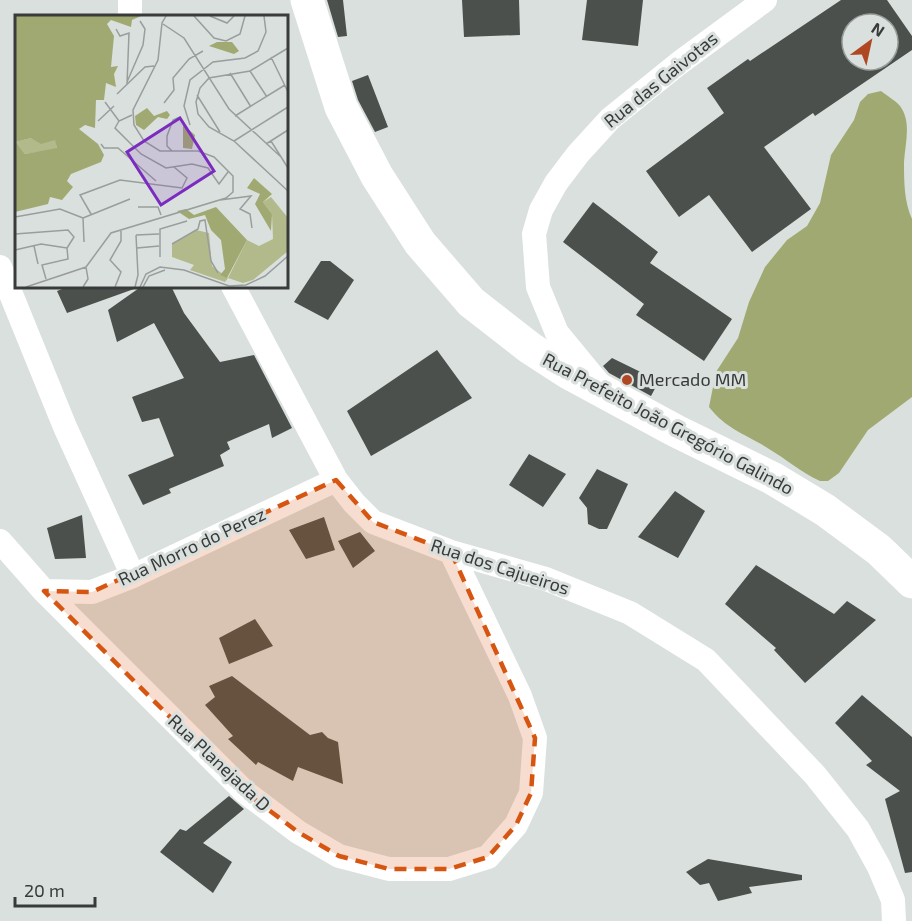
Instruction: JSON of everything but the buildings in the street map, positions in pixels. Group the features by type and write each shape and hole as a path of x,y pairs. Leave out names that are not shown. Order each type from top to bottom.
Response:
{"main road":[{"name":"Rua Prefeito João Gregório Galindo","path":"307,0 341,107 377,176 420,243 471,302 530,348 606,393 676,431 772,478 825,510 879,550 912,582"}],"street":[{"name":"Rua das Gaivotas","path":"606,393 557,333 538,287 534,234 541,210 556,183 578,154 610,119 678,64 765,0"},
{"path":"0,267 65,427 133,576"},
{"name":"Rua dos Cajueiros","path":"234,288 336,480 373,522 450,552 546,579 630,613 706,660 815,775 858,829 879,867 893,900 894,921"},
{"name":"Rua Morro do Perez","path":"44,591 92,592 133,576 336,480"},
{"name":"Rua Planejada D","path":"0,541 44,591 245,792 298,832 339,856 388,869 449,869 488,856 516,825 531,793 535,738 507,668 450,552"}],"highlighted area":[{"path":"336,480 373,522 451,552 535,738 531,793 516,825 488,857 449,869 389,869 339,856 298,832 245,792 44,591 92,592"}],"green space":[{"path":"881,91 900,106 907,126 904,177 906,199 912,219 912,397 868,430 839,473 828,481 820,481 730,426 709,407 716,372 738,338 749,302 765,267 787,240 807,226 820,203 831,155 854,120 860,102 868,94"}],"place":[{"name":"Mercado MM","path":"627,380"}]}
